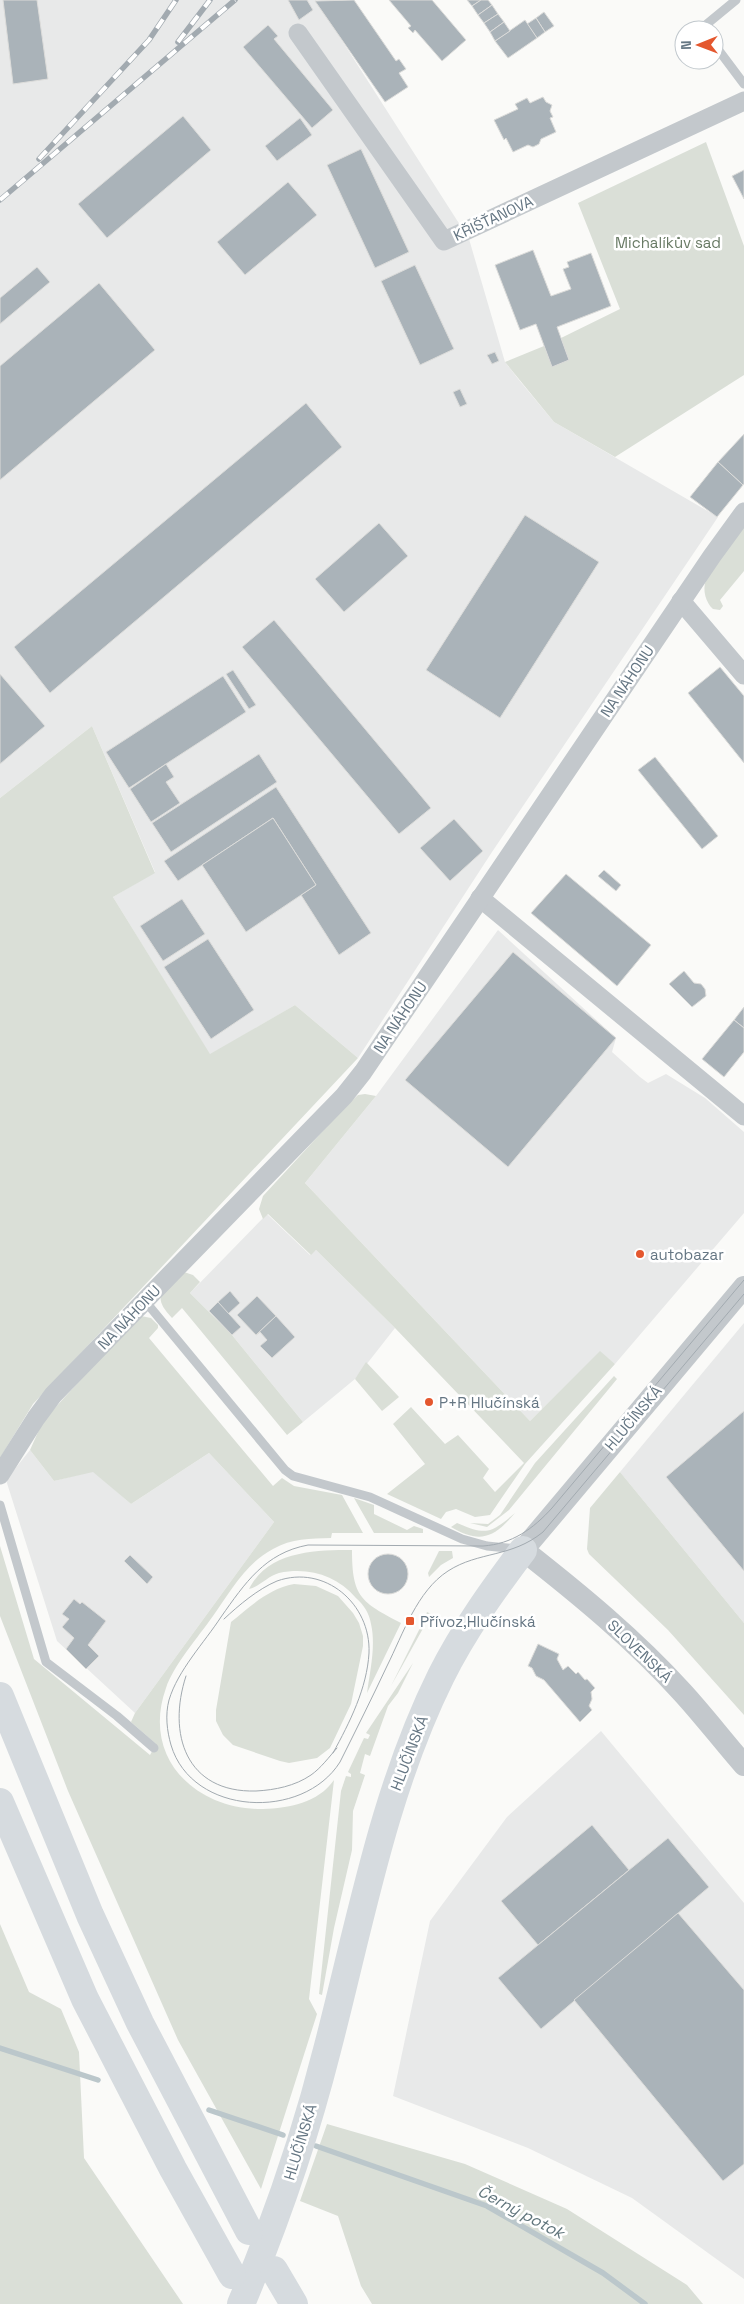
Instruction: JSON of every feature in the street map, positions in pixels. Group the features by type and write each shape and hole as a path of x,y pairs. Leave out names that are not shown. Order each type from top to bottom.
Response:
{"main road":[{"name":"HLUČÍNSKÁ","path":"241,2304 288,2184 304,2132 327,2051 384,1827 413,1739 441,1676 460,1642 481,1606 523,1550"},
{"path":"0,1696 90,1915 140,2023 249,2231"},
{"path":"0,1802 85,1999 173,2169 232,2275"}],"street":[{"name":"KŘIŠŤANOVA","path":"298,33 444,241 744,101"},
{"name":"NA NÁHONU","path":"0,1476 36,1418 54,1395 344,1096 363,1072 681,601 744,512"},
{"path":"681,601 744,675"},
{"path":"480,898 744,1116"},
{"name":"HLUČÍNSKÁ","path":"523,1550 744,1287"},
{"name":"SLOVENSKÁ","path":"523,1550 578,1592 645,1654 682,1692 744,1765"}],"lane":[{"path":"712,20 736,0"},
{"path":"724,57 744,84"},
{"path":"145,1301 285,1470 293,1476 370,1496 462,1539 487,1546 523,1550"},
{"path":"0,1505 46,1662 117,1716 154,1748"}],"shaded area":[{"path":"0,0 316,0 469,239 505,362 554,422 718,517 492,852 358,1058 295,1005 210,1055 113,897 155,872 92,726 0,798"},
{"path":"498,930 616,1038 612,1052 640,1077 648,1083 666,1074 705,1098 744,1132 744,1213 615,1364 600,1352 530,1421 305,1183 376,1096"},
{"path":"267,1214 310,1255 316,1250 395,1328 355,1379 303,1422 232,1335 190,1293"},
{"path":"744,1323 744,1623 620,1472"},
{"path":"30,1450 54,1481 93,1471 131,1504 209,1453 274,1522 135,1713 57,1641 6,1480"},
{"path":"601,1731 744,1903 744,2279 632,2198 528,2148 393,2096 430,1921 507,1817"}],"green space":[{"name":"Michalíkův sad","path":"706,142 744,246 744,375 615,457 554,422 505,362 544,346 552,366 569,360 561,338 620,309 578,203"},
{"path":"744,523 744,571 720,600 723,606 720,610 713,609 705,596 706,580"},
{"path":"92,726 155,873 113,897 210,1054 295,1005 358,1058 33,1404 0,1458 0,798"},
{"path":"358,1095 376,1096 305,1183 530,1421 600,1351 615,1364 525,1464 490,1515 475,1517 456,1509 446,1512 441,1519 387,1494 425,1464 393,1424 411,1407 445,1444 458,1435 489,1469 483,1478 495,1492 524,1463 395,1328 316,1250 311,1255 268,1214 263,1219 259,1209 263,1196 345,1107"},
{"path":"184,1272 193,1275 200,1282 190,1293 232,1335 303,1422 287,1435 182,1308 172,1318 165,1310 161,1298 162,1293"},
{"path":"141,1316 151,1318 158,1325 158,1328 149,1338 273,1486 282,1478 294,1486 342,1495 363,1533 332,1533 331,1538 287,1543 273,1549 255,1562 232,1588 174,1670 166,1688 160,1713 161,1737 168,1757 180,1775 196,1790 216,1800 239,1807 263,1809 283,1807 311,1799 320,1794 334,1780 309,1999 317,2014 261,2189 178,2040 68,1791 0,1616 0,1546 34,1659 150,1755 156,1744 131,1722 135,1713 274,1522 209,1453 131,1504 93,1472 54,1481 30,1450 43,1421"},
{"path":"366,1362 399,1397 382,1411 355,1379"},
{"path":"614,1376 617,1379 509,1510 487,1527 470,1523 488,1524 500,1515 535,1463"},
{"path":"620,1472 744,1623 744,1715 668,1630 589,1554 587,1549 590,1508"},
{"path":"354,1498 374,1505 374,1514 407,1530 414,1526 423,1529 423,1533 374,1533"},
{"path":"515,1513 500,1528 486,1536 470,1536 451,1527 457,1523 475,1530 488,1530 500,1525"},
{"path":"352,1550 354,1578 362,1596 376,1609 401,1623 367,1693 373,1650 371,1624 364,1606 348,1590 331,1578 301,1571 279,1573 249,1589 257,1576 280,1560 308,1552"},
{"path":"439,1551 452,1551 453,1558 441,1565 429,1577 428,1573"},
{"path":"294,1584 316,1586 338,1596 359,1623 363,1636 363,1646 351,1704 330,1748 317,1758 289,1763 233,1745 223,1735 216,1721 216,1710 231,1622 268,1594"},
{"path":"427,1612 431,1614 391,1686 423,1622"},
{"path":"413,1663 398,1693 388,1706 370,1756 365,1754 360,1773 365,1775 353,1811 352,1850 334,1928 322,1995 319,1994 341,1791 346,1776 351,1777 351,1774 348,1772 364,1738 368,1739 370,1735 366,1733"},
{"path":"0,1924 29,1992 61,2009 79,2052 84,2158 183,2304 0,2304"},
{"path":"327,2124 465,2164 567,2209 687,2285 703,2304 372,2304 361,2286 338,2216 300,2201"}],"building":[{"path":"3,0 37,0 48,79 13,84"},
{"path":"288,0 307,0 313,10 299,20"},
{"path":"354,0 396,61 399,59 406,69 399,73 408,87 385,102 315,1"},
{"path":"389,0 432,0 466,40 442,61 415,30 413,33 408,28 411,26"},
{"path":"467,0 481,0 472,6"},
{"path":"481,0 488,0 492,5 478,15 472,6"},
{"path":"492,5 498,14 484,23 478,15"},
{"path":"544,12 554,26 545,32 536,18"},
{"path":"498,14 504,22 490,32 484,23"},
{"path":"536,18 545,32 537,38 527,24"},
{"path":"525,20 537,38 508,58 495,41"},
{"path":"504,22 510,31 495,41 490,32"},
{"path":"268,25 278,36 274,39 333,110 312,128 243,47"},
{"path":"543,97 546,102 552,105 550,111 553,117 550,118 556,132 541,139 539,144 533,147 528,145 513,152 506,138 504,140 494,120 518,109 515,104 527,98 530,103"},
{"path":"183,116 211,150 107,238 78,204"},
{"path":"300,118 312,135 277,161 265,146"},
{"path":"361,149 409,252 375,268 327,165"},
{"path":"744,170 744,199 732,176"},
{"path":"288,182 317,215 245,275 217,242"},
{"path":"533,250 551,296 571,289 563,269 569,267 567,262 591,253 611,306 557,327 569,360 552,367 536,324 520,330 495,265"},
{"path":"415,265 454,349 420,365 381,281"},
{"path":"37,267 50,282 0,324 0,298"},
{"path":"99,283 155,350 0,480 0,366"},
{"path":"495,352 499,361 492,364 487,355"},
{"path":"460,389 467,404 460,407 453,392"},
{"path":"306,403 342,447 50,693 14,647"},
{"path":"744,434 744,484 743,485 718,462"},
{"path":"718,462 743,485 717,517 690,497"},
{"path":"525,515 599,562 500,718 426,670"},
{"path":"379,523 408,556 344,612 315,579"},
{"path":"274,620 431,808 399,834 242,647"},
{"path":"720,667 744,696 744,763 688,693"},
{"path":"233,670 256,705 249,709 226,674"},
{"path":"0,674 45,726 0,764"},
{"path":"223,676 246,712 129,788 106,752"},
{"path":"259,754 277,782 171,852 152,823"},
{"path":"655,757 718,836 702,849 638,770"},
{"path":"166,764 174,777 166,782 180,803 151,822 130,789"},
{"path":"276,787 371,933 339,955 301,895 316,885 273,818 178,881 164,861"},
{"path":"273,818 316,885 246,932 202,865"},
{"path":"454,819 483,851 450,881 420,848"},
{"path":"604,870 621,885 616,891 598,876"},
{"path":"566,874 651,945 617,986 531,913"},
{"path":"182,899 205,934 163,961 140,926"},
{"path":"208,939 254,1010 211,1039 164,967"},
{"path":"513,952 616,1038 508,1167 405,1080"},
{"path":"684,971 694,983 701,984 705,989 706,996 692,1007 669,984"},
{"path":"744,1007 744,1028 734,1020"},
{"path":"734,1020 744,1028 744,1052 724,1077 702,1059"},
{"path":"230,1291 240,1303 228,1314 218,1302"},
{"path":"257,1296 276,1316 256,1335 237,1315"},
{"path":"218,1302 241,1327 232,1335 209,1311"},
{"path":"276,1316 295,1337 272,1358 260,1346 267,1340 260,1332 256,1335"},
{"path":"744,1411 744,1571 666,1477"},
{"path":"388,1554 402,1560 408,1574 402,1588 388,1594 374,1588 368,1574 374,1560"},
{"path":"130,1555 153,1577 147,1584 124,1561"},
{"path":"74,1599 80,1604 82,1602 106,1621 88,1645 99,1656 86,1669 66,1649 74,1638 62,1627 69,1619 62,1614"},
{"path":"538,1644 559,1654 557,1659 563,1670 568,1666 576,1674 578,1672 585,1680 587,1679 595,1688 591,1692 592,1699 589,1706 592,1710 580,1722 544,1680 536,1676 532,1668 528,1666"},
{"path":"592,1825 629,1870 538,1945 501,1901"},
{"path":"668,1838 709,1887 541,2029 498,1978"},
{"path":"678,1913 744,1990 744,2164 723,2181 574,2000"}],"waterway":[{"name":"Černý potok","path":"0,2048 98,2080"},
{"name":"Černý potok","path":"209,2110 283,2135"},
{"name":"Černý potok","path":"316,2146 487,2206 603,2273 645,2304"}],"tram line":[{"path":"744,1280 552,1508 537,1523 513,1539 494,1545 483,1546 308,1545 280,1555 257,1571 192,1657 173,1689 168,1706 168,1729 171,1745 183,1769 201,1786 224,1797 250,1802 276,1801 301,1794 323,1781 340,1762 405,1627 419,1601 428,1590 448,1571 471,1560 519,1546 543,1532 744,1294"},
{"path":"224,1619 263,1588 277,1581 295,1577 312,1578 328,1583 342,1592 353,1604 362,1619 368,1635 368,1666 357,1704 333,1753"},
{"path":"186,1676 179,1719 181,1738 188,1756 198,1771 213,1782 232,1789 256,1791 285,1787 311,1775 322,1766 337,1748"}],"railway":[{"path":"39,159 149,40 176,0"},
{"path":"178,42 210,0"},
{"path":"0,200 235,0"}],"place":[{"name":"autobazar","path":"640,1254"},
{"name":"P+R Hlučínská","path":"429,1402"},
{"name":"Přívoz,Hlučínská","path":"410,1621"}]}
